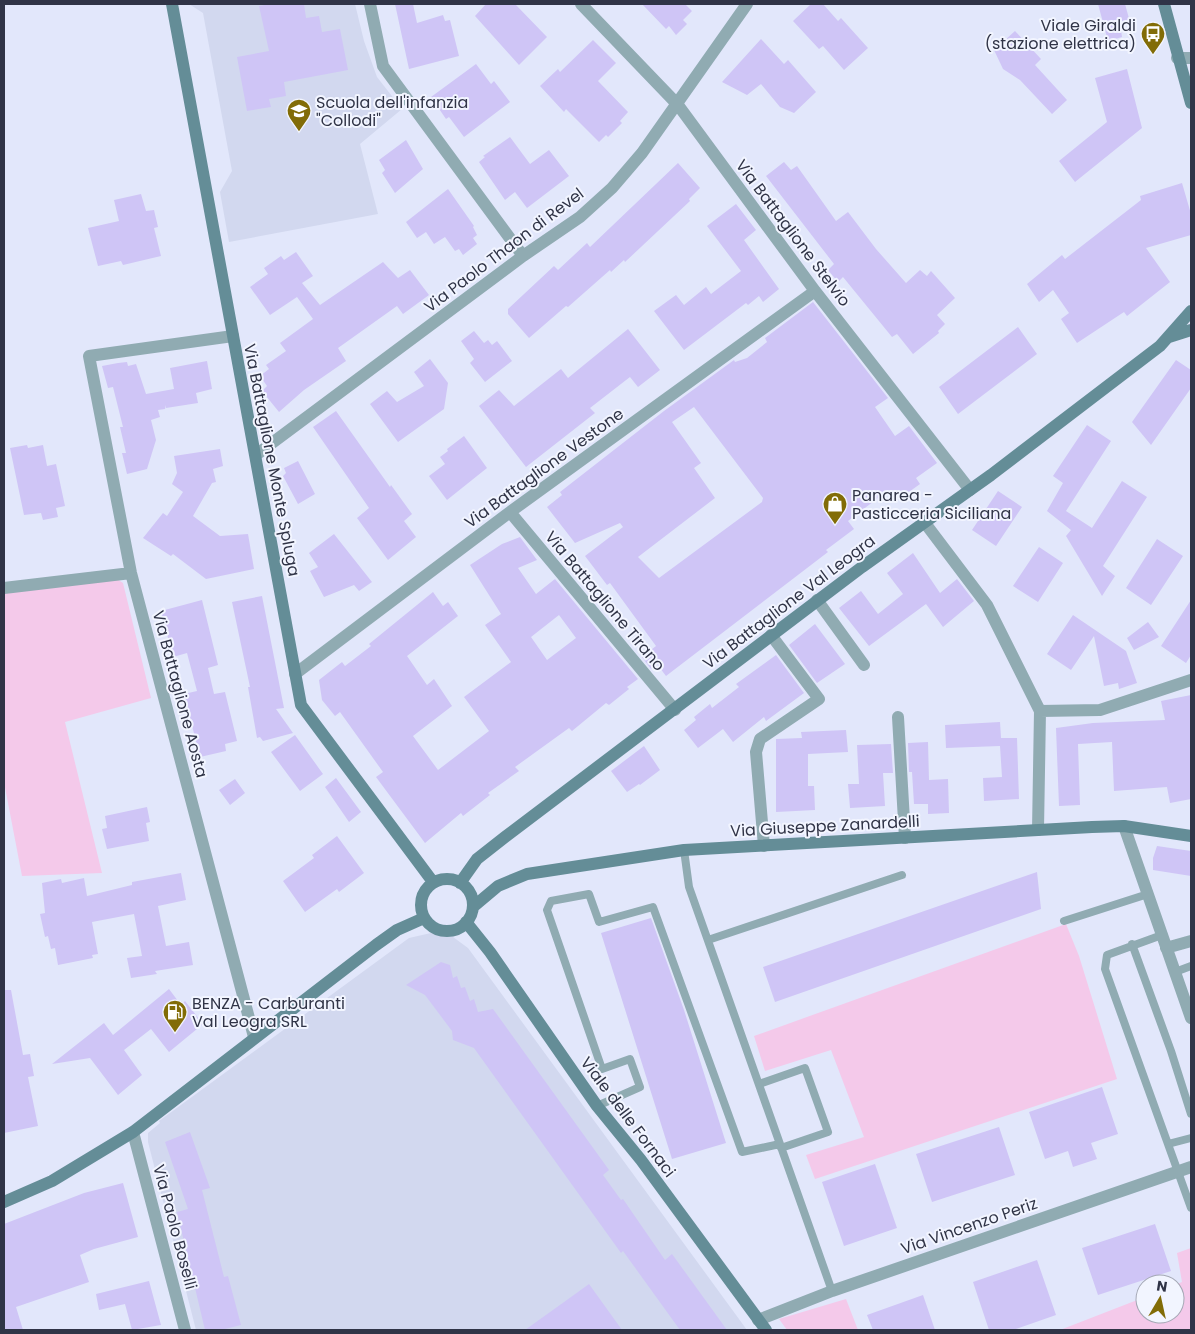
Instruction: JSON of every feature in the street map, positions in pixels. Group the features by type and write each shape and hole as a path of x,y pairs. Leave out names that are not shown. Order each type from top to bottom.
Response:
{"street":[{"name":"Via Battaglione Monte Spluga","path":"172,4 301,705 433,882"},
{"path":"370,4 383,66 523,256"},
{"name":"Via Battaglione Stelvio","path":"581,4 678,105 815,291 970,490"},
{"name":"Via Paolo Thaon di Revel","path":"256,455 523,256 580,217 612,188 642,153 678,105 747,4"},
{"path":"1164,4 1177,58 1191,103"},
{"path":"1177,58 1191,58"},
{"name":"Via Battaglione Vestone","path":"295,674 510,512 815,291"},
{"name":"Via Battaglione Val Leogra","path":"460,883 477,859 817,600 970,490 1169,338 1191,311"},
{"name":"Via Battaglione Val Leogra","path":"1169,338 1191,330"},
{"name":"Via Battaglione Aosta","path":"232,336 89,356 130,573 254,1037"},
{"name":"Via Battaglione Tirano","path":"510,512 675,710"},
{"path":"925,523 988,605 1040,711 1038,830"},
{"path":"4,588 130,573"},
{"path":"817,600 864,665"},
{"path":"764,846 756,752 760,740 819,699 771,635"},
{"path":"1040,711 1100,710 1191,680"},
{"path":"898,717 905,838"},
{"path":"1124,826 1191,1018"},
{"name":"Via Giuseppe Zanardelli","path":"473,907 498,886 527,874 684,850 1124,826 1191,836"},
{"path":"447,879 460,883 472,898 473,907 466,922 456,930 444,931 432,927 424,918 420,908 421,898 426,889 433,882 447,879"},
{"path":"4,1202 52,1181 133,1132 376,945 397,930 424,918"},
{"name":"Viale delle Fornaci","path":"466,922 490,952 597,1106 641,1160 762,1325"},
{"path":"1166,948 1191,941"},
{"name":"Via Paolo Boselli","path":"133,1132 185,1330"},
{"name":"Via Vincenzo Periz","path":"762,1325 832,1291 1191,1167"}],"lane":[{"path":"684,850 689,887 832,1291"},
{"path":"708,940 902,875"},
{"path":"597,1106 640,1087 630,1059 602,1069 547,910 551,900 589,894 599,922 653,907 742,1152 780,1146 828,1132 805,1068 759,1084"},
{"path":"1064,921 1148,894"},
{"path":"1162,935 1132,944 1107,955 1105,969 1191,1208"},
{"path":"1132,944 1171,1050 1191,1114"},
{"path":"1174,972 1191,966"},
{"path":"1168,1144 1191,1138"}],"shaded area":[{"name":"Scuola dell'infanzia \"Collodi\"","path":"189,4 355,4 364,41 377,77 402,109 360,144 378,214 229,242 220,192 232,171 203,13"},
{"path":"111,575 123,583 151,698 65,722 102,873 22,876 4,782 4,587"},
{"path":"1066,924 1079,956 1117,1079 815,1179 806,1155 864,1137 831,1050 765,1071 754,1036"},
{"path":"431,933 453,937 468,948 747,1330 196,1330 148,1142 148,1133 160,1123 159,1121 409,938"},
{"path":"1191,1248 1191,1330 1060,1330 1135,1301 1135,1324 1185,1324 1185,1274 1181,1274 1177,1253"},
{"path":"846,1299 858,1330 787,1330 779,1319"}],"building":[{"path":"270,4 304,4 306,18 319,16 322,32 340,29 348,70 284,82 286,96 269,99 271,107 247,111 237,57 269,51 259,6"},
{"path":"395,4 413,4 417,23 443,15 445,21 450,20 459,56 409,69"},
{"path":"486,4 515,4 547,37 519,65 475,16"},
{"path":"642,4 685,4 692,11 683,20 687,24 676,35 669,26 666,29"},
{"path":"811,4 823,4 838,21 841,18 868,48 844,70 823,46 819,49 793,21"},
{"path":"1098,4 1125,4 1130,22 1120,24 1122,37 1108,41"},
{"path":"1015,31 1041,59 1035,65 1067,100 1052,114 1020,80 1003,69 994,50"},
{"path":"761,39 784,64 788,60 816,92 794,113 780,107 761,84 747,95 722,82"},
{"path":"593,40 616,63 598,81 628,112 620,121 622,123 608,137 606,135 599,142 566,109 564,112 540,86 558,69 560,72"},
{"path":"476,64 491,84 494,81 510,102 464,137 449,117 446,119 431,97"},
{"path":"1127,69 1142,128 1075,182 1059,161 1107,122 1095,78"},
{"path":"510,137 530,164 549,150 569,176 527,208 515,192 505,200 479,162 485,157 483,156"},
{"path":"406,140 423,169 395,193 382,173 385,170 379,160"},
{"path":"784,162 791,170 797,166 836,221 848,212 876,249 906,283 920,270 927,276 931,271 955,298 937,315 945,324 938,331 939,333 913,354 897,334 892,337 843,277 838,282 828,270 834,264 766,176"},
{"path":"678,163 700,188 689,199 690,201 625,262 624,260 611,272 610,270 529,338 508,314 508,309 554,266 558,270 587,243 590,247"},
{"path":"1182,183 1191,214 1191,235 1146,248 1170,282 1127,316 1124,312 1077,343 1061,319 1069,313 1053,290 1039,302 1027,284 1062,255 1065,259 1141,200 1140,196"},
{"path":"448,189 474,226 477,235 473,238 477,244 463,255 459,249 455,251 445,237 434,244 426,232 417,238 406,222"},
{"path":"141,194 146,211 154,210 158,227 154,228 161,256 123,265 121,261 98,266 88,228 119,221 114,200"},
{"path":"736,204 756,230 744,240 779,289 763,302 759,296 748,305 746,303 684,350 654,311 676,295 684,305 706,287 711,294 741,271 707,226"},
{"path":"296,252 313,276 302,283 320,305 383,262 398,278 410,270 429,295 403,314 397,306 338,348 346,361 304,390 279,412 262,391 267,386 260,376 269,369 266,365 286,351 280,343 313,319 297,297 270,315 250,287 268,274 264,268 281,256 284,260"},
{"path":"813,302 888,398 875,407 895,436 909,426 937,463 916,478 920,484 895,502 887,491 848,521 854,529 826,550 828,552 666,676 657,664 651,669 642,657 656,646 610,583 607,585 585,556 623,527 620,523 575,543 547,507 562,495 560,492 664,411 734,360 735,362 747,358 767,342 765,338","holes":["694,407 763,498 762,502 659,578 638,557 715,498 694,468 701,463 672,422"]},
{"path":"1018,327 1037,354 958,414 939,387"},
{"path":"628,329 660,370 638,387 630,377 590,408 595,413 526,467 479,406 499,390 514,406 561,369 568,378"},
{"path":"474,331 484,343 488,340 492,345 497,341 512,361 485,382 470,363 474,359 461,341"},
{"path":"430,359 448,383 444,409 398,442 370,404 387,391 397,402 424,386 414,372"},
{"path":"1176,360 1191,370 1191,388 1151,445 1132,422"},
{"path":"207,361 212,389 196,393 198,403 166,408 166,405 165,409 158,410 160,417 151,420 156,440 147,469 127,474 122,453 126,453 120,427 123,427 113,387 108,388 102,366 127,362 128,366 136,364 146,394 174,389 170,368"},
{"path":"336,411 390,487 391,485 412,514 404,521 416,537 388,560 357,518 369,508 313,427"},
{"path":"1087,425 1111,441 1066,511 1092,528 1122,481 1147,497 1103,566 1115,576 1102,596 1066,536 1071,530 1047,511 1063,483 1053,476"},
{"path":"464,436 487,468 447,500 429,476 445,464 440,457 448,451 447,449"},
{"path":"27,445 28,448 43,445 47,466 56,464 65,506 56,508 58,517 43,520 41,513 24,515 10,448"},
{"path":"220,449 223,466 213,469 216,482 212,483 193,516 220,536 248,534 254,569 206,579 173,554 171,556 143,538 163,513 167,516 183,492 172,484 177,473 174,456"},
{"path":"298,461 315,494 298,504 283,476 286,473 284,468"},
{"path":"998,491 1022,507 996,546 972,530"},
{"path":"334,534 372,582 359,591 354,585 324,597 310,571 318,567 309,553"},
{"path":"520,537 537,560 518,568 536,594 555,579 638,679 609,705 606,703 572,731 569,728 515,767 519,771 488,793 490,795 463,816 461,813 425,843 376,777 383,772 340,712 335,716 322,700 319,680 342,662 345,666 371,646 369,644 433,592 443,606 448,602 458,616 407,656 427,685 434,679 452,706 413,736 438,770 489,731 464,697 511,662 485,625 501,614 470,565 502,544","holes":["559,615 576,638 547,660 531,637"]},
{"path":"1157,539 1183,556 1151,605 1126,588"},
{"path":"1039,547 1063,563 1038,602 1013,586"},
{"path":"913,553 940,593 957,579 974,601 943,627 926,604 869,646 839,608 861,591 878,614 903,594 887,573"},
{"path":"262,596 284,708 276,709 293,733 263,741 260,737 257,738 248,687 250,687 232,602"},
{"path":"202,600 218,665 208,668 214,694 225,692 237,741 225,744 226,751 200,757 184,694 197,691 187,653 173,657 161,611"},
{"path":"1191,600 1191,655 1186,663 1161,646"},
{"path":"1073,615 1126,651 1137,683 1119,689 1118,683 1104,686 1094,636 1071,670 1047,654"},
{"path":"1148,622 1159,637 1134,650 1127,638"},
{"path":"815,624 845,664 817,683 789,645"},
{"path":"776,655 804,693 766,721 764,717 733,742 723,729 698,748 684,730 696,720 694,717 710,704 712,708 739,687 736,684"},
{"path":"1191,695 1191,799 1170,803 1167,787 1114,791 1112,742 1078,744 1080,805 1059,806 1056,728 1093,723 1165,720 1161,701"},
{"path":"1000,722 1001,738 1017,738 1019,799 984,801 983,778 1002,777 1000,746 946,748 945,725"},
{"path":"846,730 848,752 808,754 808,786 814,786 815,810 776,812 776,739 802,738 801,732"},
{"path":"295,735 323,774 300,791 271,752"},
{"path":"928,742 929,780 948,779 949,813 928,814 928,804 914,804 912,772 909,772 908,743"},
{"path":"891,744 893,773 883,773 885,806 850,808 848,784 859,784 857,745"},
{"path":"644,746 660,770 627,792 611,771"},
{"path":"336,778 361,812 349,822 325,787"},
{"path":"235,779 245,793 230,805 219,790"},
{"path":"147,807 150,822 146,823 149,841 107,849 102,829 107,828 105,816"},
{"path":"337,836 364,873 339,892 337,889 305,912 283,881 314,858 312,855"},
{"path":"1157,846 1191,851 1191,876 1153,870 1153,858"},
{"path":"1037,872 1041,909 775,1002 763,967"},
{"path":"181,873 186,900 158,906 166,946 189,942 193,965 155,971 157,974 131,978 127,958 142,956 134,914 92,922 98,954 92,955 93,958 58,965 55,948 51,949 48,936 45,937 40,914 45,913 42,883 61,879 62,883 84,878 87,896 132,885 132,882"},
{"path":"651,918 684,1010 726,1143 672,1159 601,933"},
{"path":"441,962 450,965 453,978 457,976 461,988 465,987 470,1001 474,999 478,1012 493,1009 609,1170 603,1175 621,1200 623,1199 665,1260 672,1254 727,1330 680,1330 623,1251 621,1253 474,1048 453,1040 452,1031 425,995 406,985"},
{"path":"169,989 181,1005 185,1001 203,1024 169,1052 151,1029 124,1050 142,1075 118,1095 90,1058 52,1064 104,1023 113,1035"},
{"path":"4,990 11,990 23,1055 30,1054 34,1076 28,1077 38,1126 4,1133"},
{"path":"1102,1087 1118,1134 1091,1143 1097,1159 1073,1167 1068,1151 1045,1159 1029,1112"},
{"path":"999,1127 1015,1175 932,1202 916,1154"},
{"path":"190,1132 210,1188 202,1190 224,1277 228,1276 241,1325 221,1330 205,1330 177,1212 188,1209 165,1142"},
{"path":"875,1164 897,1228 844,1246 822,1182"},
{"path":"123,1183 138,1237 94,1249 80,1255 89,1282 16,1307 23,1330 4,1330 4,1224 84,1193"},
{"path":"1155,1224 1171,1271 1162,1274 1135,1274 1135,1283 1098,1295 1082,1248"},
{"path":"1037,1260 1056,1315 1013,1330 989,1330 973,1282"},
{"path":"149,1281 161,1325 132,1330 125,1304 99,1310 96,1294"},
{"path":"589,1284 622,1330 525,1330 578,1292"},
{"path":"923,1295 935,1330 873,1330 867,1315"}],"place":[{"name":"Viale Giraldi (stazione elettrica)","path":"1153,55"},
{"name":"Scuola dell'infanzia \"Collodi\"","path":"299,132"},
{"name":"Panarea - Pasticceria Siciliana","path":"835,525"},
{"name":"BENZA - Carburanti Val Leogra SRL","path":"175,1033"}]}
